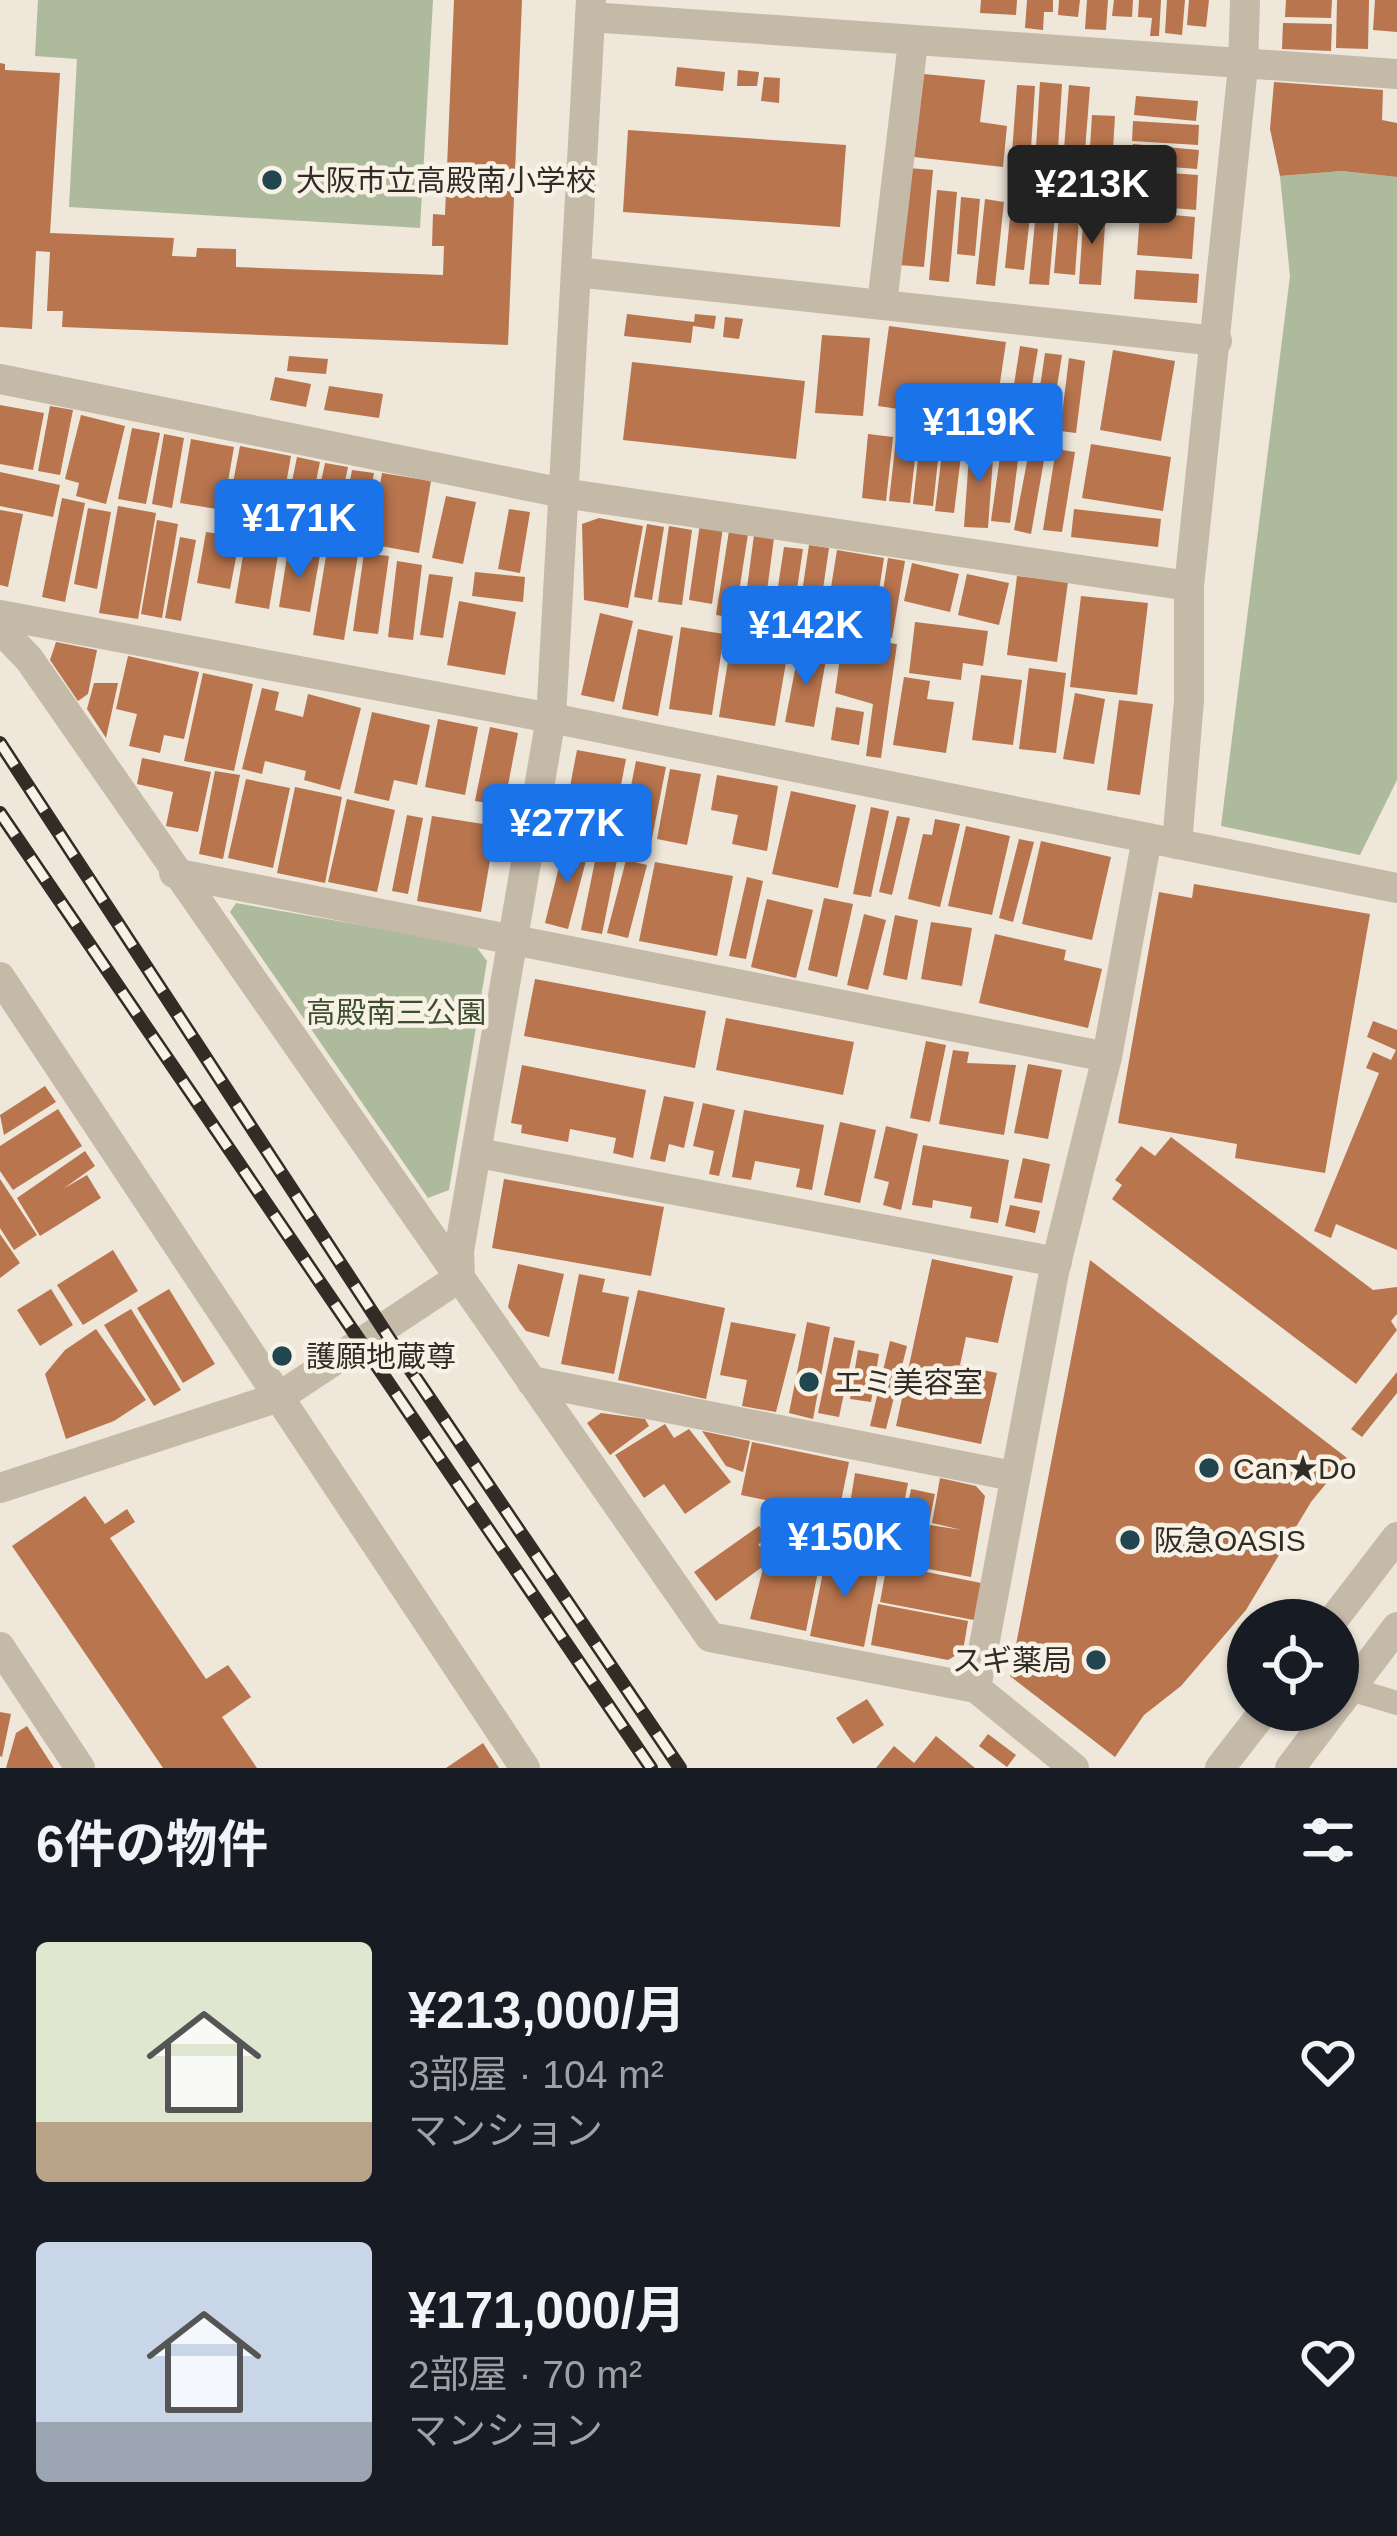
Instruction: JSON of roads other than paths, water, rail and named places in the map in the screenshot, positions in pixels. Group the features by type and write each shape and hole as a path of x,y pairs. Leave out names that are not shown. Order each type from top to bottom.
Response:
{"street":[{"path":"976,1688 1057,1262 1162,841 1189,700 1189,586 1244,67 1245,0"},
{"path":"460,1277 459,1251 551,718 590,9 913,42 1397,74"},
{"path":"882,304 913,42"},
{"path":"575,272 1216,341"},
{"path":"0,379 563,493 1189,586"},
{"path":"0,615 551,718 1397,888"},
{"path":"0,629 29,659 710,1637 976,1688 1074,1768"},
{"path":"174,873 1107,1058"},
{"path":"0,977 525,1768"},
{"path":"478,1153 1057,1262"},
{"path":"0,1488 278,1397 460,1277"},
{"path":"531,1381 1013,1476"},
{"path":"1350,1599 1397,1537"},
{"path":"1359,1678 1397,1628"},
{"path":"0,1647 80,1768"},
{"path":"1220,1768 1249,1731"},
{"path":"1290,1768 1318,1731"}],"lane":[{"path":"1359,1702 1397,1703"}],"railway":[{"path":"0,743 399,1353 680,1768"},
{"path":"0,813 651,1768"}],"place":[{"name":"大阪市立高殿南小学校","path":"272,180"},
{"name":"護願地蔵尊","path":"282,1356"},
{"name":"エミ美容室","path":"809,1382"},
{"name":"Can★Do","path":"1209,1468"},
{"name":"阪急OASIS","path":"1130,1540"},
{"name":"スギ薬局","path":"1096,1660"}],"park label":[{"name":"高殿南三公園","path":"396,1012"}]}
